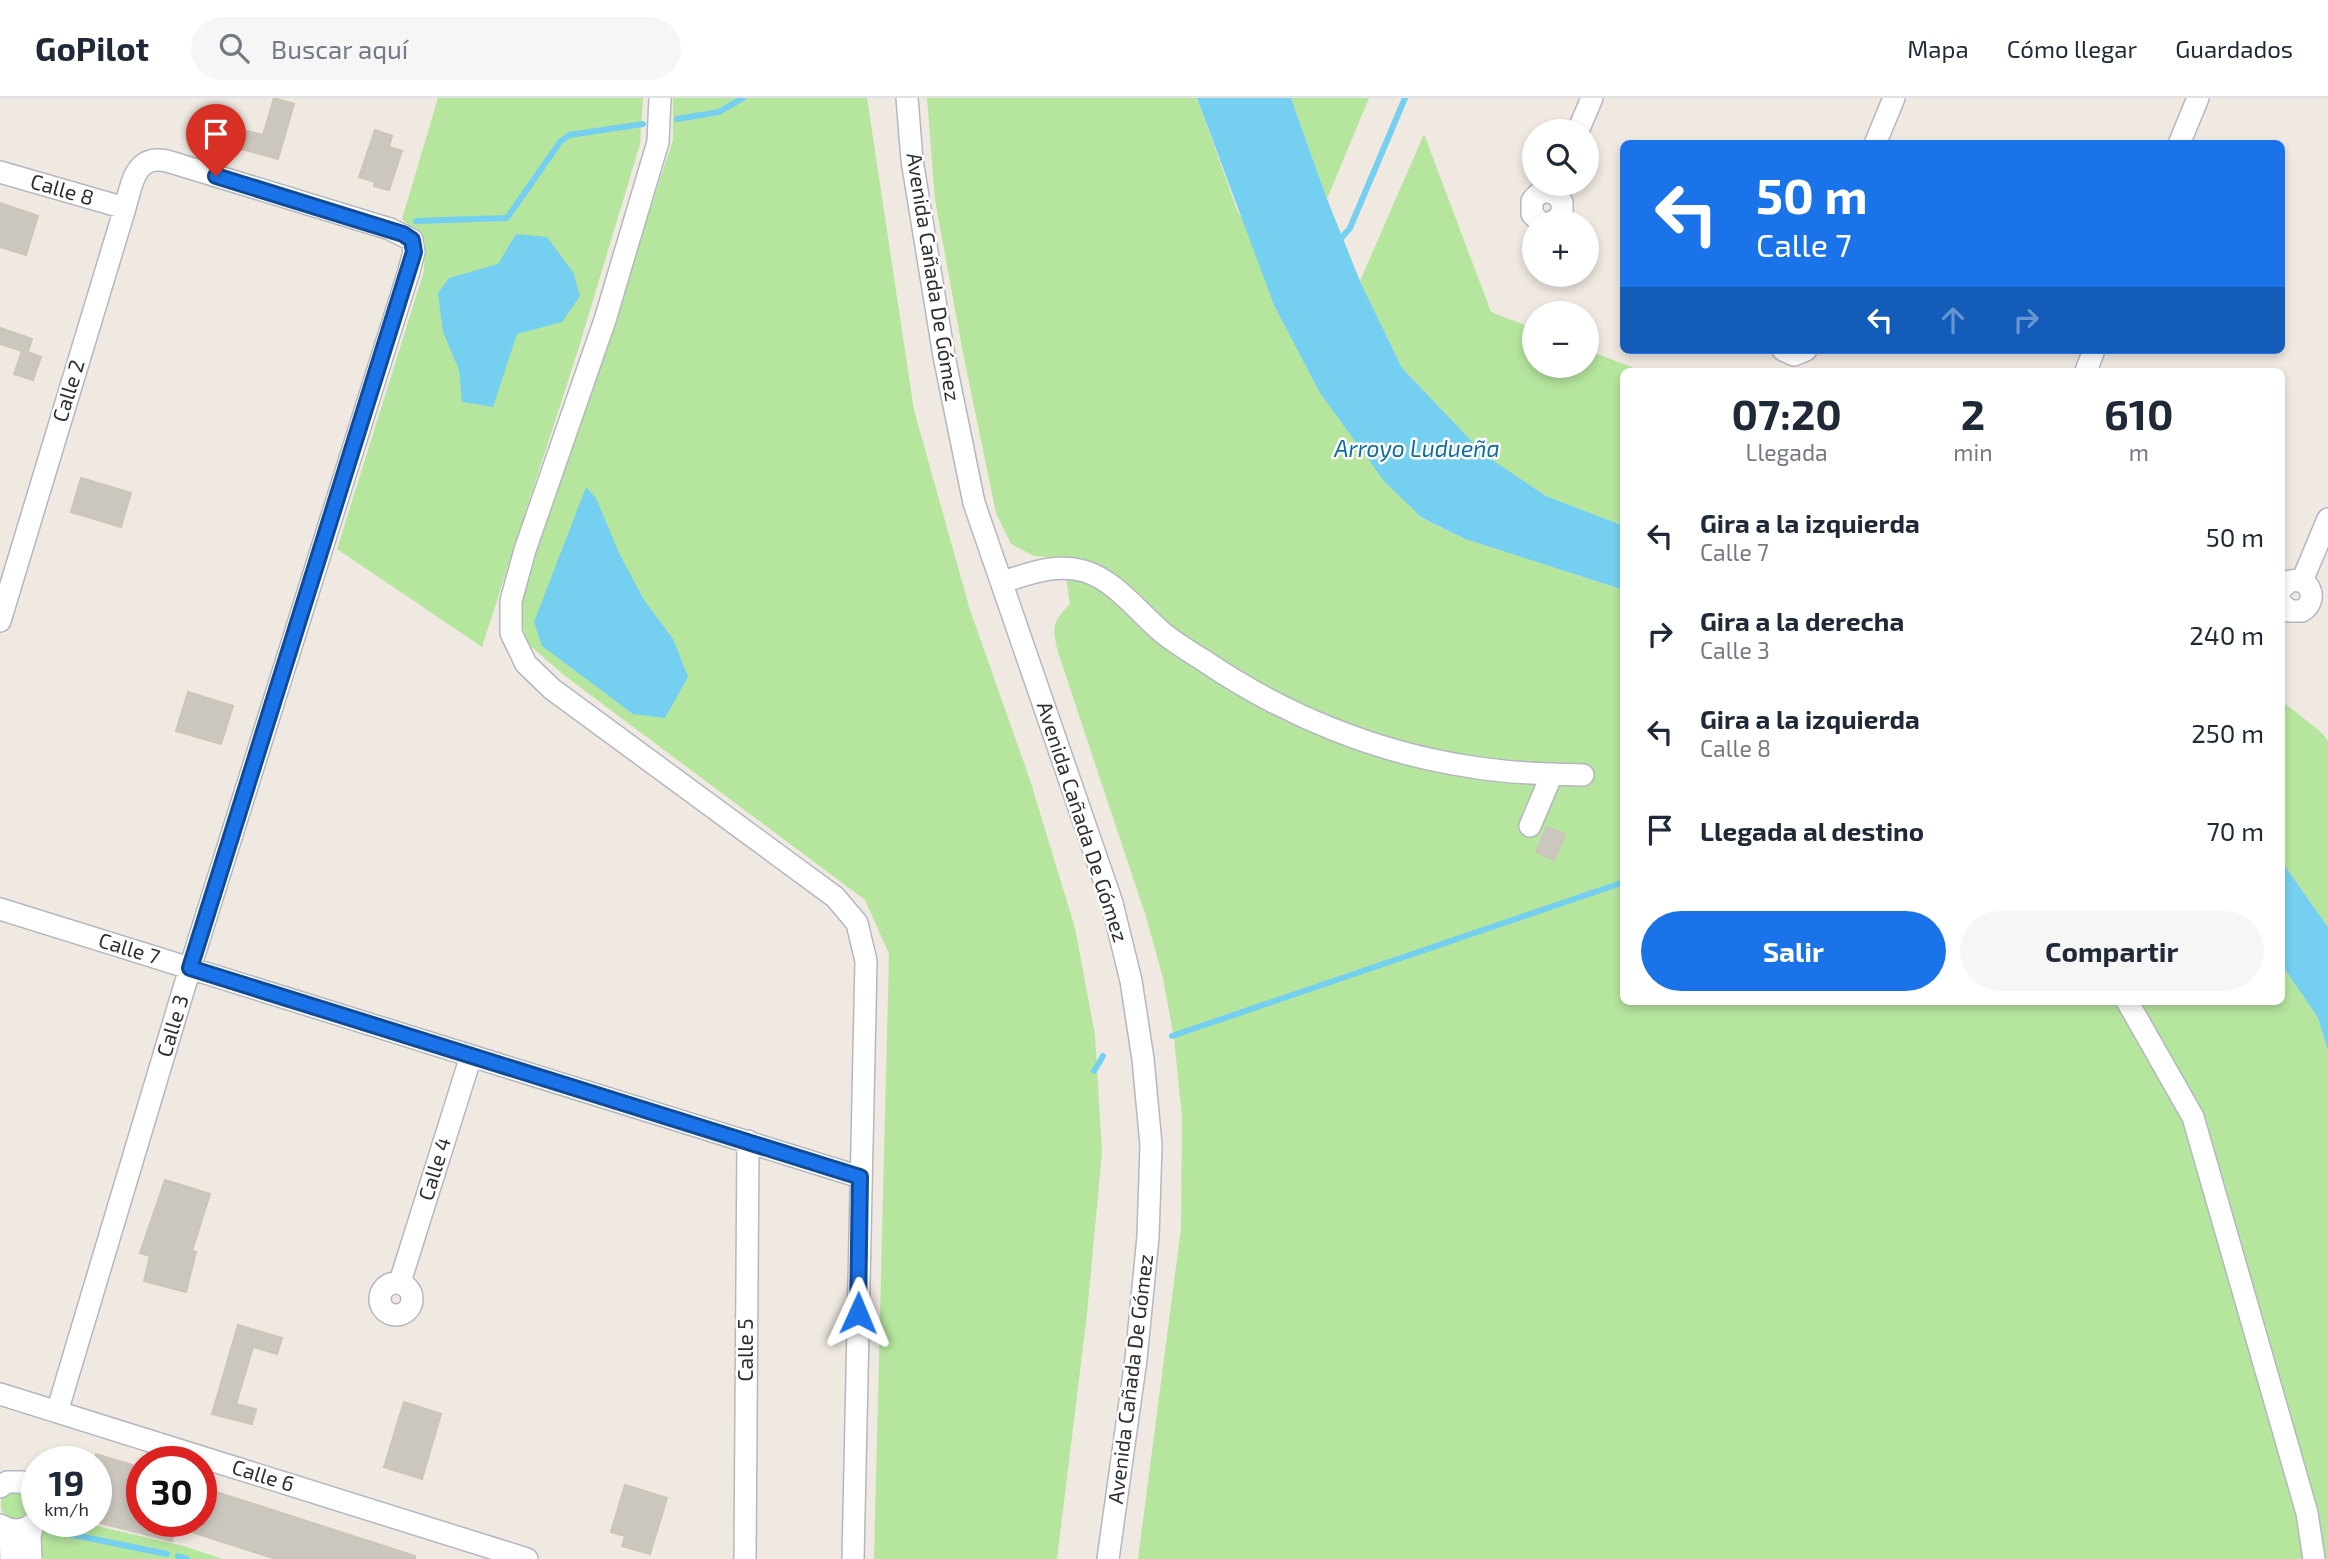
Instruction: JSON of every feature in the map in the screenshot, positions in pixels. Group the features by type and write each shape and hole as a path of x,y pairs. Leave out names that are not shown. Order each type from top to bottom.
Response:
{"street":[{"path":"660,98 658,142 605,320 525,550 511,601 511,633 526,664 552,689 835,897 857,923 866,961 853,1559"},
{"name":"Avenida Cañada De Gómez","path":"907,98 912,160 944,356 974,503 1112,903 1131,981 1143,1059 1151,1145 1148,1237 1136,1359 1108,1559"},
{"path":"1583,119 1592,98"},
{"path":"1877,140 1894,98"},
{"path":"2181,140 2198,98"},
{"name":"Calle 2","path":"0,621 133,182 143,163 154,159 167,161 390,229 412,240"},
{"name":"Calle 8","path":"0,172 125,208"},
{"name":"Calle 3","path":"57,1412 190,968 409,271 414,252 412,240"},
{"path":"2285,607 2295,612 2307,608 2312,597 2308,585 2292,585 2328,519"},
{"path":"1002,582 1055,567 1086,572 1110,585 1164,634 1218,671 1266,698 1333,730 1402,753 1512,772 1583,775"},
{"path":"1530,826 1552,774"},
{"name":"Calle 7","path":"0,909 860,1177"},
{"path":"2129,1005 2193,1117 2307,1513 2314,1559"},
{"name":"Calle 4","path":"400,1282 471,1056"},
{"name":"Calle 5","path":"744,1559 747,1141"},
{"name":"Calle 6","path":"0,1394 527,1559"},
{"path":"0,1487 7,1482 21,1482"},
{"path":"11,1559 3,1527 21,1528"},
{"path":"30,1537 31,1559"}],"green space":[{"path":"438,98 643,98 640,144 578,350 482,647 337,549 424,271 425,240 402,219"},
{"path":"673,98 867,98 914,410 970,610 1030,780 1075,928 1095,1035 1102,1152 1087,1314 1057,1559 874,1559 889,954 865,900 565,676 527,643 518,606 673,140"},
{"path":"927,98 1197,98 1237,210 1421,518 1465,539 1620,589 1620,1005 2285,1005 2285,969 2318,1018 2328,1051 2328,1559 1138,1559 1181,1228 1182,1117 1174,1038 1163,978 1146,917 1058,652 1055,625 1070,604 1063,558 1034,556 1011,544 996,513 935,200"},
{"path":"1291,98 1369,98 1327,199"},
{"path":"1424,134 1491,312 1522,324 1522,378 1599,378 1599,355 1634,368 1620,368 1620,524 1546,496 1485,455 1402,368 1360,281"},
{"path":"2285,703 2328,741 2328,927 2285,866"},
{"path":"10,1492 20,1492 21,1517 10,1518 2,1510 2,1500"},
{"path":"112,1530 126,1533 126,1537 144,1537 223,1559 38,1559 40,1537 112,1537"}],"water":[{"name":"Arroyo Ludueña","path":"1197,98 1291,98 1360,281 1402,368 1485,455 1546,496 1620,524 1620,589 1465,539 1422,518 1384,481 1320,393 1274,305"},
{"path":"516,234 547,237 573,272 580,296 562,322 517,334 493,407 462,402 459,370 443,332 438,293 449,278 498,264"},
{"path":"586,487 596,498 619,553 644,600 673,639 688,677 665,718 633,714 542,646 534,622"},
{"path":"2285,866 2328,927 2328,1051 2318,1018 2285,969"}],"building":[{"path":"274,98 294,104 278,159 242,149 247,131 263,135"},
{"path":"375,130 392,136 389,147 402,151 389,190 374,186 375,182 359,177"},
{"path":"0,203 38,216 26,255 0,247"},
{"path":"0,328 32,339 28,352 41,357 33,380 14,374 22,351 0,344"},
{"path":"81,478 131,493 121,527 71,512"},
{"path":"188,692 233,706 221,744 176,731"},
{"path":"1547,827 1565,834 1554,860 1536,852"},
{"path":"165,1180 210,1194 192,1251 196,1252 186,1292 144,1281 150,1256 140,1253"},
{"path":"238,1325 282,1338 277,1354 253,1347 236,1404 256,1409 252,1424 212,1414"},
{"path":"404,1402 441,1414 422,1479 384,1467"},
{"path":"112,1459 126,1463 126,1530 112,1526"},
{"path":"625,1485 667,1498 650,1554 622,1546 625,1536 611,1532"},
{"path":"217,1492 415,1556 415,1559 276,1559 207,1537 217,1537"},
{"path":"156,1537 173,1537 172,1541"}],"waterway":[{"path":"677,119 719,112 743,98"},
{"path":"1338,242 1350,228 1405,98"},
{"path":"416,221 507,218 560,142 569,135 643,124"},
{"path":"1172,1036 1620,883"},
{"path":"1094,1071 1103,1056"},
{"path":"84,1537 167,1554"},
{"path":"178,1556 187,1559"}],"route":[{"path":"216,176 390,229 412,240 414,252 190,968 860,1177 858,1313"}]}
